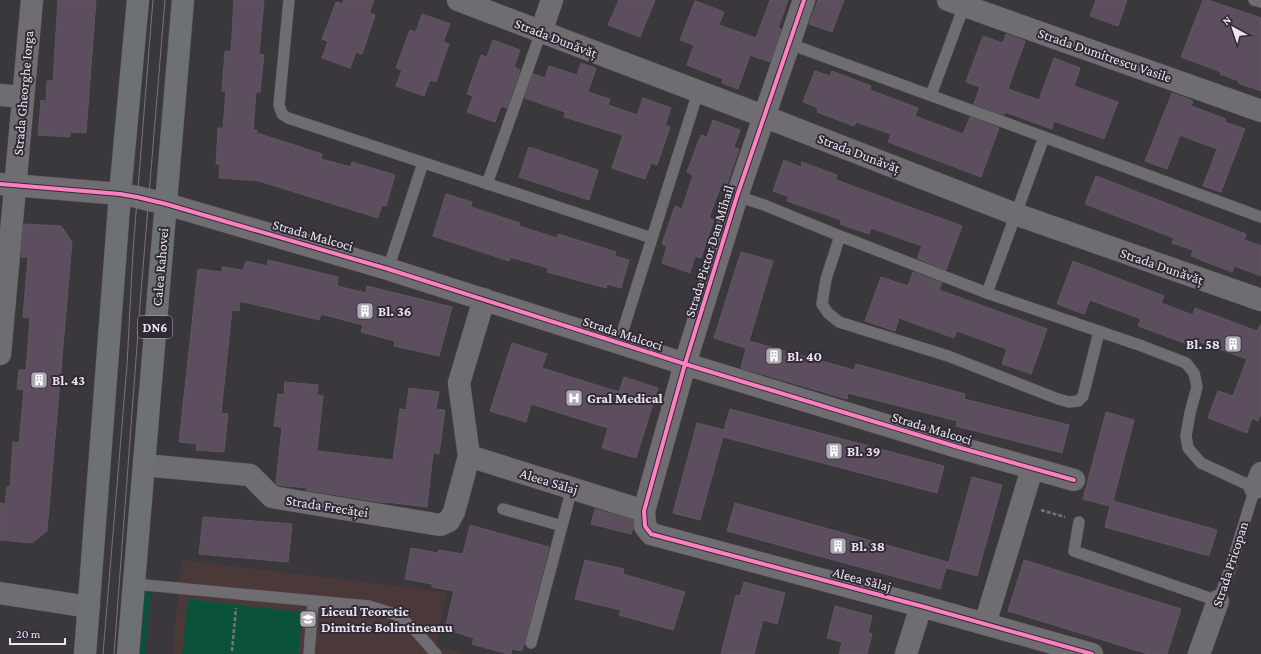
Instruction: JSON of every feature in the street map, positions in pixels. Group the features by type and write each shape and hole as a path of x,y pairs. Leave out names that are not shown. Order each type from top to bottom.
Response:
{"main road":[{"path":"85,654 120,194 138,0"},
{"name":"Calea Rahovei","path":"128,654 183,0"}],"street":[{"name":"Strada Gheorghe Iorga","path":"7,185 23,97 32,0"},
{"path":"541,32 552,0"},
{"name":"Strada Pictor Dan Mihail","path":"644,511 685,364 737,196 763,116 790,44 804,0"},
{"name":"Strada Dunăvăț","path":"469,2 541,32 1016,214 1261,300"},
{"name":"Strada Dumitrescu Vasile","path":"956,3 1261,111"},
{"path":"0,95 23,97"},
{"path":"0,354 7,185"},
{"name":"Strada Malcoci","path":"7,185 120,194 166,204 388,269 685,364 961,448 1074,480"},
{"path":"469,456 459,383 484,300"},
{"name":"Strada Frecăței","path":"144,465 250,475 272,497 440,525 449,521 454,512 469,456"},
{"name":"Aleea Sălaj","path":"469,456 644,511 646,526 651,534 921,606 1092,654"},
{"path":"984,624 1032,469"},
{"path":"0,593 89,607"},
{"name":"Strada Pricopan","path":"1199,654 1218,601"},
{"path":"906,654 921,606"}],"lane":[{"path":"290,0 279,105 282,114 288,118 652,238"},
{"path":"1254,0 1261,2"},
{"path":"932,95 956,3"},
{"path":"487,184 541,32"},
{"path":"790,44 1261,217"},
{"path":"619,343 698,92"},
{"path":"987,293 1044,137"},
{"path":"388,269 423,162"},
{"path":"737,196 764,205 987,293 1142,346 1186,363 1194,373 1197,387 1186,436 1188,448 1201,463 1258,480"},
{"path":"840,236 826,279 822,304 828,313 839,322 948,356 1028,388 1069,402 1078,401 1082,396 1099,332"},
{"name":"Strada Pricopan","path":"1218,601 1258,480"},
{"path":"531,643 572,488"},
{"path":"503,509 562,526"},
{"path":"1079,522 1074,552 1218,601"},
{"path":"134,584 369,606 397,615 415,630 436,654"},
{"path":"308,654 313,601"}],"path":[{"path":"1022,503 1079,522"},
{"path":"232,651 237,594"}],"shaded area":[{"name":"Liceul Teoretic Dimitrie Bolintineanu","path":"182,560 446,592 436,646 467,654 172,654"}],"green space":[{"path":"142,588 151,589 145,654 136,654"},
{"path":"188,599 303,612 298,654 182,654"}],"building":[{"path":"58,0 96,0 86,133 70,132 70,137 38,135 41,100 46,101 47,81 53,81"},
{"path":"234,0 264,0 259,54 264,55 260,92 256,92 253,130 257,130 257,133 322,154 321,159 351,167 352,162 395,175 386,206 382,205 378,218 259,181 219,178 220,164 216,164 218,128 223,128 226,91 222,91 225,51 231,52"},
{"path":"344,0 374,0 369,13 375,15 362,54 356,52 350,68 322,58 328,41 322,39 336,2 342,4"},
{"path":"619,0 655,0 640,37 608,25"},
{"path":"770,0 788,0 778,28 781,29 770,62 750,55 738,89 722,83 723,79 687,65 694,45 680,40 695,1 724,12 719,25 756,38"},
{"path":"818,0 844,0 832,32 809,24"},
{"path":"1096,0 1127,0 1118,26 1090,16"},
{"path":"1203,0 1208,0 1261,18 1261,91 1238,83 1239,81 1220,74 1221,72 1181,57"},
{"path":"422,14 450,24 443,42 449,44 436,82 430,80 424,96 396,86 402,70 396,68 410,30 416,32"},
{"path":"1006,34 1025,41 1008,89 1039,100 1054,58 1080,68 1074,86 1118,102 1104,139 1054,121 1052,129 1005,112 1004,115 974,104 980,87 966,82 983,36 1003,43"},
{"path":"493,40 520,50 514,67 520,70 507,108 501,106 495,122 467,112 473,96 467,94 481,55 487,57"},
{"path":"581,63 596,68 588,92 610,99 608,105 637,115 643,98 671,108 665,125 670,127 657,165 651,163 645,179 612,168 623,135 564,117 565,112 525,98 533,74 545,78 549,66 577,75"},
{"path":"815,71 830,76 832,71 871,86 870,90 918,108 915,116 963,134 970,117 999,128 981,177 888,142 891,134 856,122 854,126 817,112 818,108 803,102"},
{"path":"1172,93 1193,101 1191,106 1226,119 1225,122 1245,129 1221,192 1203,186 1217,149 1180,135 1167,169 1145,161"},
{"path":"713,120 740,130 734,147 739,149 726,187 721,185 709,218 714,220 701,258 695,256 690,273 662,263 667,246 662,244 675,206 682,209 693,175 687,172 701,135 707,137"},
{"path":"529,147 598,170 589,200 519,177"},
{"path":"784,160 801,167 802,162 837,175 836,180 962,226 946,270 917,258 922,246 871,228 869,234 840,224 841,220 787,201 789,197 773,191"},
{"path":"1096,176 1246,234 1244,240 1261,246 1261,276 1234,266 1232,272 1191,256 1193,250 1172,243 1174,238 1085,204"},
{"path":"446,194 472,202 471,207 520,223 519,226 557,238 558,234 616,252 615,256 629,260 621,288 607,284 606,288 547,272 548,268 510,257 509,261 433,236"},
{"name":"Bl. 43","path":"24,224 61,226 72,242 47,531 32,543 0,540 0,503 5,504 7,487 10,487 13,442 19,443 24,390 17,389 19,370 26,370 30,318 23,317 28,257 21,257"},
{"name":"Bl. 40","path":"741,252 773,261 749,341 854,370 856,364 965,394 964,399 1069,425 1062,453 956,426 957,421 848,393 847,399 741,368 746,348 714,338"},
{"path":"268,260 338,277 337,286 366,293 367,286 452,307 439,356 394,346 395,341 361,332 363,325 321,314 319,320 240,301 239,311 232,310 221,413 228,414 224,452 196,450 197,444 179,442 198,269 222,272 222,267 243,270 246,261 267,266"},
{"name":"Bl. 58","path":"1073,261 1164,296 1161,303 1193,315 1195,308 1257,331 1261,325 1261,413 1258,421 1252,418 1247,433 1208,418 1218,391 1233,396 1247,359 1197,341 1195,347 1138,326 1141,319 1090,300 1084,314 1057,304"},
{"path":"913,272 942,283 939,290 1047,329 1031,374 1002,364 1007,349 957,331 954,338 899,318 895,331 865,321 881,277 908,286"},
{"name":"Gral Medical","path":"512,343 547,354 542,368 619,392 624,377 658,388 636,458 602,448 608,428 531,404 526,422 490,411"},
{"path":"285,382 318,385 317,395 323,396 317,451 393,460 400,409 406,410 409,388 439,392 436,409 445,410 439,454 433,453 427,507 386,503 306,490 307,488 277,485 282,427 274,426 278,394 284,395"},
{"name":"Bl. 39","path":"730,409 944,466 937,493 723,437 700,520 673,513 697,423 724,430"},
{"path":"1106,412 1134,420 1113,501 1217,530 1209,556 1105,527 1110,506 1083,499"},
{"path":"972,477 1002,485 977,576 947,568"},
{"name":"Bl. 38","path":"735,503 948,562 940,589 727,531"},
{"path":"595,509 632,520 633,528 631,534 591,524"},
{"path":"203,517 292,524 288,562 199,554"},
{"path":"470,525 549,547 522,651 512,649 511,654 508,654 472,644 474,638 445,629 454,591 432,587 432,584 405,579 411,548 438,553 439,550 463,554"},
{"path":"585,560 624,569 623,574 685,592 673,630 619,615 621,610 575,599"},
{"path":"1024,560 1181,609 1167,654 1148,654 1008,611"},
{"path":"744,582 785,593 777,624 763,620 754,654 721,654 736,595 740,596"},
{"path":"835,606 872,616 868,633 872,634 867,654 839,654 842,642 827,638"}],"tram line":[{"path":"103,654 127,365 133,251 153,0"},
{"path":"114,654 141,292 165,0"}],"cycle path":[{"path":"804,0 737,196 685,364 644,511 645,526 651,534 921,606 1092,654"},
{"path":"0,184 120,194 166,204 388,269 685,364 961,448 1074,480"}],"place":[{"name":"Bl. 36","path":"365,311"},
{"name":"Bl. 58","path":"1233,344"},
{"name":"Bl. 40","path":"774,356"},
{"name":"Bl. 43","path":"39,380"},
{"name":"Gral Medical","path":"574,398"},
{"name":"Bl. 39","path":"834,451"},
{"name":"Bl. 38","path":"838,546"},
{"name":"Liceul Teoretic Dimitrie Bolintineanu","path":"308,619"}]}
